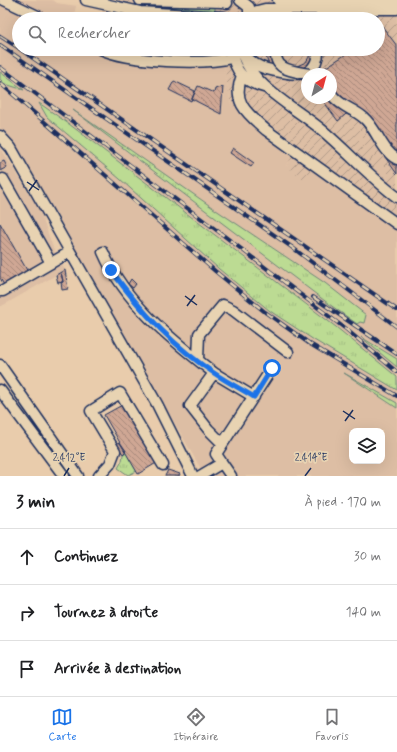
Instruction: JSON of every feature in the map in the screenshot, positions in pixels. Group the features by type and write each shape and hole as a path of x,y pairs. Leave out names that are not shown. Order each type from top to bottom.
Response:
{"street":[{"path":"4,0 29,12"},
{"path":"86,0 140,12"},
{"path":"140,0 231,2"},
{"path":"278,0 397,0"},
{"path":"246,1 249,12"},
{"path":"223,12 231,2"},
{"path":"259,12 265,9 397,10"},
{"path":"121,56 174,61 219,61 226,56"},
{"path":"232,56 242,76 252,85 267,88"},
{"path":"244,56 251,70 267,88 322,130 397,197"},
{"path":"247,56 258,66 288,72 306,73 315,63 316,56"},
{"path":"276,56 284,70 301,73"},
{"path":"242,76 238,89 238,99 252,118 266,130 397,224"},
{"path":"337,102 364,118 384,146 397,160"},
{"path":"0,136 11,148 158,404 193,476"},
{"path":"4,178 51,263"},
{"path":"0,291 3,291 70,252"},
{"path":"103,252 111,270 132,299 181,348 214,373 254,397"},
{"path":"198,360 199,334 223,305 233,310 288,352"},
{"path":"0,365 78,476"},
{"path":"231,476 216,454 272,368"},
{"path":"214,373 190,406 208,430 222,443"},
{"path":"0,390 64,476"},
{"path":"99,476 110,464 115,451 91,411 120,393 163,465"},
{"path":"200,476 222,463"}],"shaded area":[{"path":"0,0 53,0 57,3 76,6 75,12 12,12 12,56 172,56 171,63 224,65 231,105 237,108 253,126 293,155 286,166 313,169 397,231 397,476 205,476 15,144 0,128"},
{"path":"106,0 397,0 397,231 313,169 305,180 286,166 293,155 253,126 237,108 231,105 224,65 171,63 172,56 385,56 385,12 102,12"},
{"path":"0,147 39,209 54,250 65,270 0,307"}],"green space":[{"path":"106,0 148,7 170,4 215,6 215,10 213,12 166,12"},
{"path":"0,72 24,90 5,84 0,79"},
{"path":"39,103 69,124 336,327 397,377 397,390 314,340 270,311 219,269 120,179 47,117"},
{"path":"73,110 216,210 325,283 366,315 364,323 360,322 357,324 329,304"},
{"path":"361,337 397,359 397,367"},
{"path":"344,373 397,403 397,408"},
{"path":"126,453 137,471 128,475 118,468 122,461 123,454"}],"building":[{"path":"385,30 397,46 397,174 359,120 346,114 338,121 325,104 337,104 337,68 325,68 343,56 385,56"},
{"path":"266,56 281,56 283,61 292,66 297,66 306,62 309,56 321,56 318,68 301,68 301,78 297,79 287,79 278,75 271,68"},
{"path":"174,81 195,91 191,101 169,90"},
{"path":"198,86 214,93 215,89 223,86 221,114 192,99"},
{"path":"233,148 254,163 251,167 230,153"},
{"path":"4,161 7,167 0,171 0,163"},
{"path":"0,223 28,272 4,285 0,278"},
{"path":"65,270 68,289 62,290 61,282 63,282 61,272"},
{"path":"61,272 63,282 58,283 56,275"},
{"path":"131,279 136,284 133,288 128,284"},
{"path":"124,404 158,462 138,474 104,415"},
{"path":"120,442 126,451 123,454 116,444"},
{"path":"168,470 180,474 179,476 165,476"}],"railway":[{"path":"0,36 12,44"},
{"path":"0,45 12,53"},
{"path":"16,56 293,248 397,327"},
{"path":"30,56 397,310"},
{"path":"0,67 347,330 397,372"},
{"path":"0,83 215,271 265,312 310,344 397,396"},
{"path":"313,297 397,354"}],"route":[{"path":"111,270 132,299 181,348 214,373 254,397 272,368"}]}
